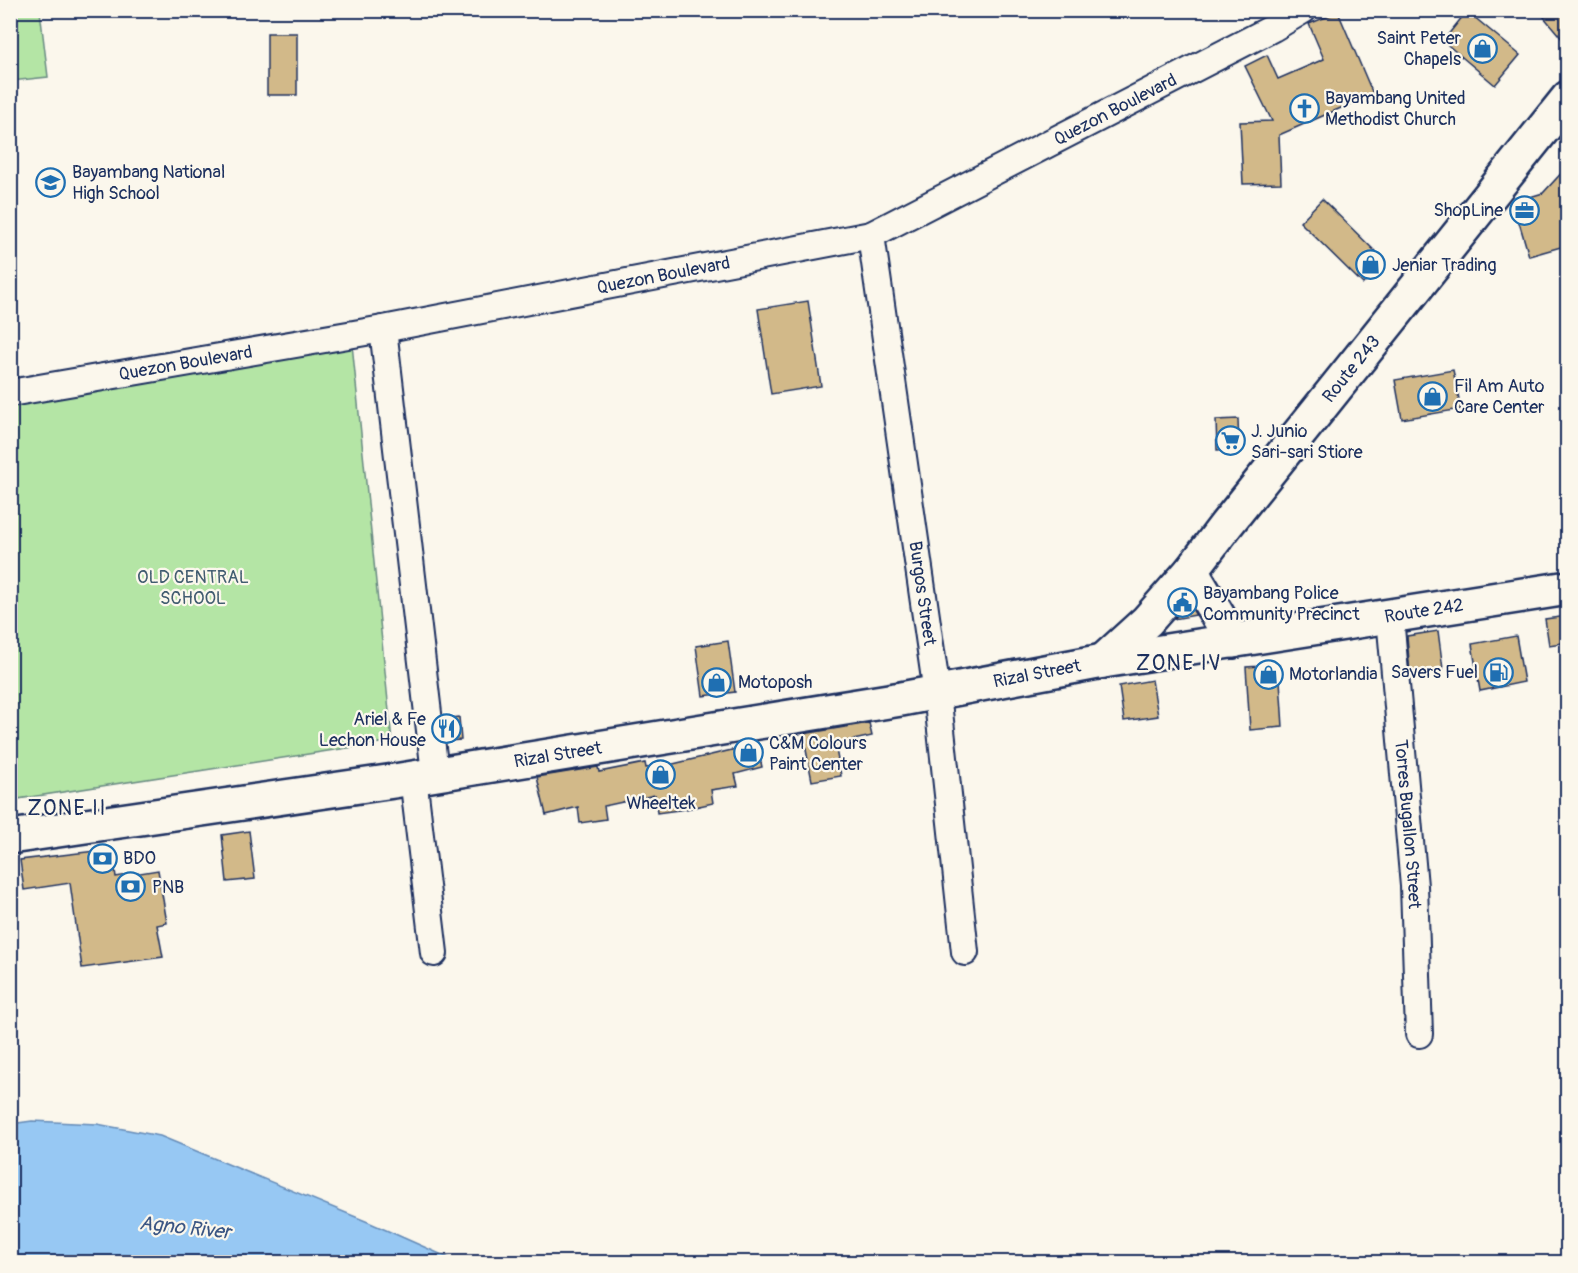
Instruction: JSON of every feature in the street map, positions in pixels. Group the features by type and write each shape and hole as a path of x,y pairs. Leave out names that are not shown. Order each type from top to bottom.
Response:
{"main road":[{"name":"Route 243","path":"1104,661 1147,621 1191,572 1226,525 1568,98"},
{"path":"1191,572 1233,641"},
{"name":"Route 242","path":"1104,661 1568,588"},
{"name":"Rizal Street","path":"10,837 231,806 936,693 1104,661"}],"street":[{"name":"Quezon Boulevard","path":"10,393 383,329 871,235 1272,20 1303,10"},
{"name":"Burgos Street","path":"871,235 936,693 964,952"},
{"path":"383,329 424,775 434,953"},
{"name":"Torres Bugallon Street","path":"1390,617 1414,886 1419,1034"}],"green space":[{"path":"10,11 40,11 48,77 11,81"},
{"name":"OLD CENTRAL SCHOOL","path":"352,344 392,741 11,800 11,403"}],"water":[{"name":"Agno River","path":"32,1121 97,1124 160,1136 458,1262 11,1262 11,1124"}],"building":[{"path":"1538,10 1568,10 1568,46"},
{"name":"Saint Peter Chapels","path":"1467,11 1520,55 1495,85 1443,41"},
{"name":"Bayambang United Methodist Church","path":"1338,12 1373,94 1279,135 1281,183 1243,184 1240,122 1272,121 1245,66 1267,55 1278,79 1324,59 1309,24"},
{"path":"267,33 297,33 297,95 267,95"},
{"path":"1568,166 1568,245 1529,256 1513,202 1543,193"},
{"path":"1322,199 1385,261 1363,284 1300,222"},
{"path":"808,301 821,386 771,394 758,309"},
{"path":"1453,370 1461,409 1402,419 1395,380"},
{"path":"1238,419 1239,449 1217,450 1216,420"},
{"path":"1188,603 1196,615 1174,619"},
{"path":"1568,616 1568,642 1549,645 1545,619"},
{"path":"1438,631 1443,669 1410,674 1407,636"},
{"name":"Savers Fuel","path":"1516,636 1524,682 1480,691 1472,644"},
{"path":"728,641 735,692 703,696 696,646"},
{"path":"1279,665 1283,727 1250,730 1246,667"},
{"path":"1152,680 1158,716 1124,721 1119,686"},
{"path":"459,717 461,740 446,741 444,719"},
{"path":"869,723 872,736 835,744 841,776 812,781 803,734"},
{"path":"757,744 762,767 735,774 738,786 711,790 713,803 657,813 655,795 604,806 606,819 580,823 578,807 546,815 537,777 598,767 599,772 645,763 646,768 669,765"},
{"path":"249,831 255,879 227,882 222,835"},
{"path":"112,849 116,877 158,870 167,923 157,925 163,957 82,968 70,883 24,890 20,860"}],"place":[{"name":"Saint Peter Chapels","path":"1482,48"},
{"name":"Bayambang United Methodist Church","path":"1304,108"},
{"name":"Bayambang National High School","path":"51,182"},
{"name":"ShopLine","path":"1524,210"},
{"name":"Jeniar Trading","path":"1371,265"},
{"name":"Fil Am Auto Care Center","path":"1433,396"},
{"name":"J. Junio Sari-sari Stiore","path":"1230,441"},
{"name":"Bayambang Police Community Precinct","path":"1182,603"},
{"name":"Savers Fuel","path":"1499,672"},
{"name":"Motorlandia","path":"1268,674"},
{"name":"Motoposh","path":"717,682"},
{"name":"Ariel & Fe Lechon House","path":"447,729"},
{"name":"C&M Colours Paint Center","path":"748,753"},
{"name":"Wheeltek","path":"661,774"},
{"name":"BDO","path":"102,858"},
{"name":"PNB","path":"131,887"}],"district":[{"name":"ZONE IV","path":"1179,663"},
{"name":"ZONE II","path":"67,808"}]}
